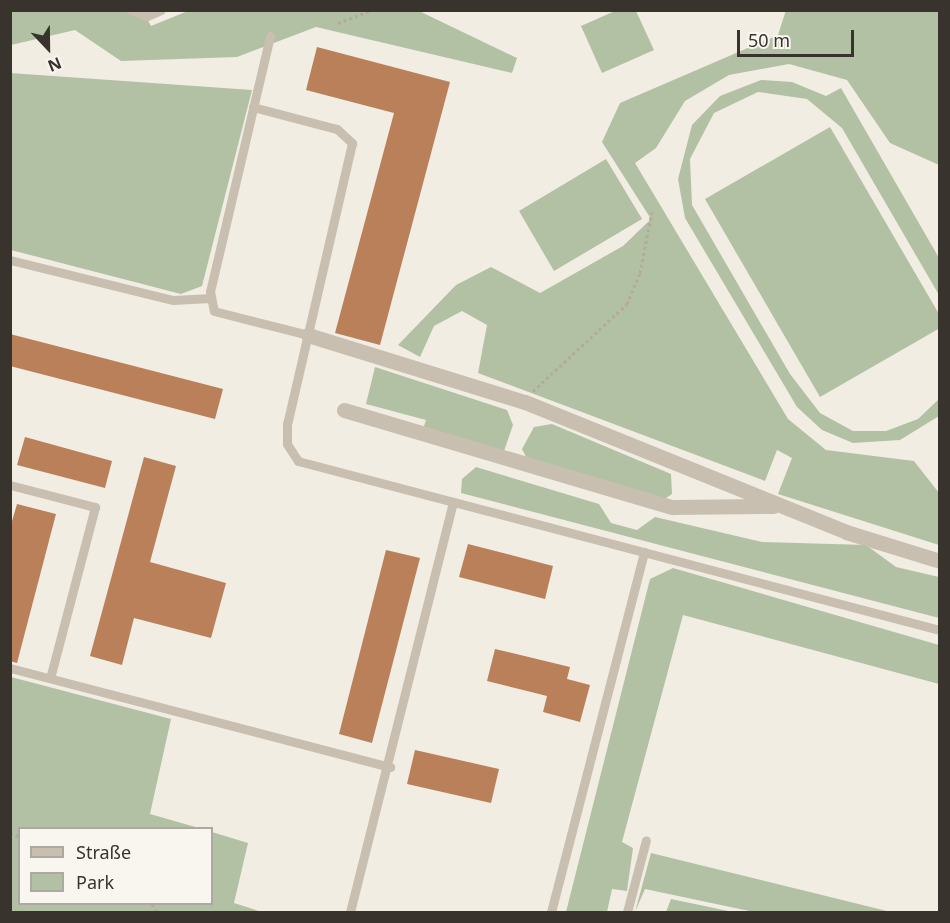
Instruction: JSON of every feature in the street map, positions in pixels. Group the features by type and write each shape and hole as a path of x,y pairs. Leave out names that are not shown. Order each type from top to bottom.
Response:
{"street":[{"path":"308,335 525,402 782,506 939,561"},
{"path":"344,410 672,507 782,506"}],"lane":[{"path":"131,10 147,16 161,10"},
{"path":"270,36 211,298 214,311 308,335"},
{"path":"253,107 337,129 352,143 287,424 287,444 298,461 939,630"},
{"path":"10,260 173,300 211,298"},
{"path":"10,485 95,507 50,678"},
{"path":"350,912 390,767 453,502"},
{"path":"551,912 644,552"},
{"path":"10,668 390,767"},
{"path":"627,912 646,840"}],"path":[{"path":"338,22 372,10"},
{"path":"525,402 627,304 640,273 652,212"}],"green space":[{"path":"786,10 939,11 939,165 890,143 847,80 789,64 729,75 685,101 656,148 635,163 788,419 826,450 914,461 939,493 939,545 778,494 792,458 777,450 765,481 478,373 487,325 462,311 434,326 420,357 398,345 456,285 491,267 540,293 623,246 651,219 602,142 620,103 778,35"},
{"path":"10,11 143,11 151,26 188,11 419,11 517,58 512,73 316,27 237,57 121,61 75,30 11,45"},
{"path":"615,11 636,11 654,50 602,73 581,26"},
{"path":"10,73 252,90 202,286 181,294 11,250"},
{"path":"761,80 792,82 826,96 841,88 939,258 939,295 842,128 807,99 758,92 714,113 690,159 692,205 790,374 820,413 853,431 886,431 918,419 939,399 939,416 900,440 853,443 822,430 797,407 685,218 678,179 692,125 720,96"},
{"path":"830,127 939,314 940,328 820,397 705,199"},
{"path":"606,159 642,219 554,271 519,211"},
{"path":"375,367 507,410 513,425 504,451 423,429 426,420 366,404"},
{"path":"552,424 671,474 672,494 663,500 529,463 522,449 534,427"},
{"path":"476,467 599,504 611,523 637,530 655,517 762,542 866,545 896,567 939,577 939,618 461,493 462,479"},
{"path":"673,568 939,645 939,684 683,615 622,842 633,848 627,891 612,889 607,912 566,912 650,579"},
{"path":"11,677 171,719 150,814 196,827 18,827 18,905 213,905 213,832 248,843 234,903 262,912 11,912"},
{"path":"651,853 891,912 754,912 645,889 635,912"},
{"path":"671,899 733,912 666,912"}],"building":[{"path":"317,47 450,82 380,345 335,333 394,113 306,90"},
{"path":"10,334 223,389 215,419 10,366"},
{"path":"25,437 112,461 105,488 17,465"},
{"path":"144,457 176,466 150,562 226,583 211,638 134,618 122,665 90,656"},
{"path":"17,504 56,514 17,663 10,661 10,528"},
{"path":"468,544 553,566 545,599 459,577"},
{"path":"386,550 420,558 372,743 339,734"},
{"path":"495,649 570,667 567,679 590,685 580,722 543,712 547,696 487,681"},
{"path":"415,750 499,769 491,803 407,784"}]}
